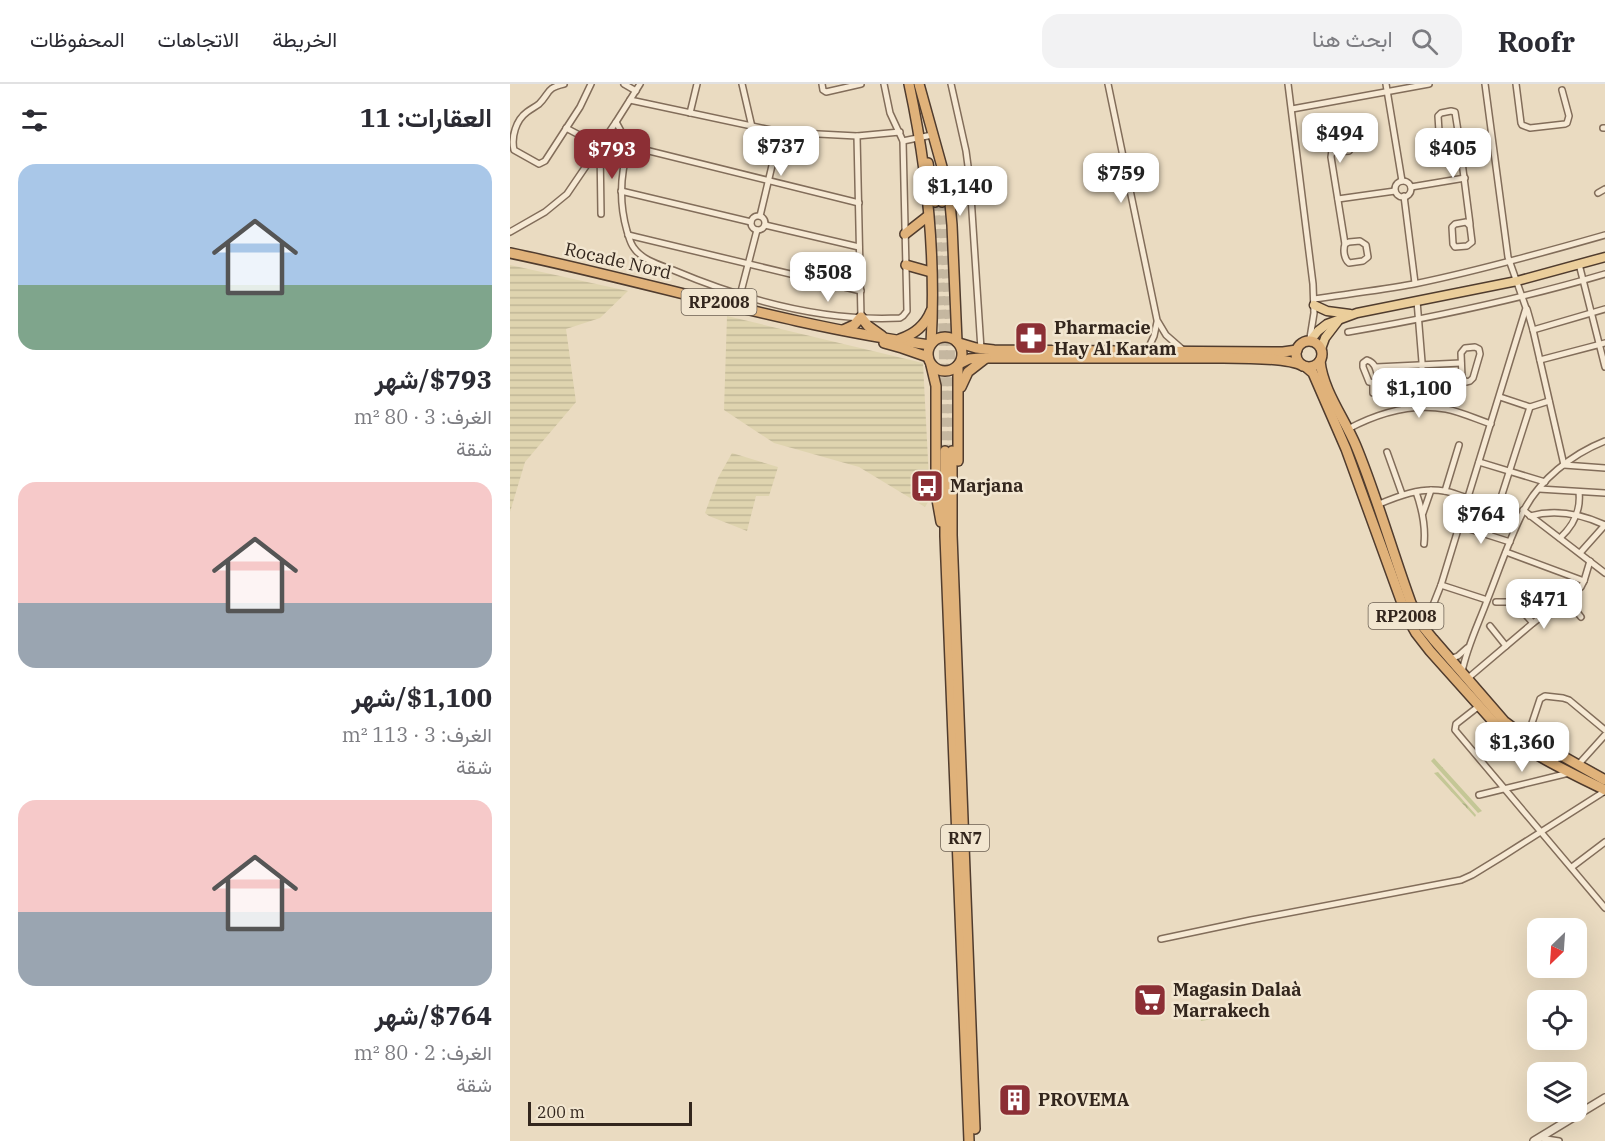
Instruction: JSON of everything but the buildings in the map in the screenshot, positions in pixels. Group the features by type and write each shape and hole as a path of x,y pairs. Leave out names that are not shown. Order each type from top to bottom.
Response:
{"highway":[{"path":"909,84 920,138 928,216 932,309 930,361 936,386 936,494 949,535"},
{"path":"919,84 944,174 951,214 958,343 962,356 959,365 957,498 949,535"},
{"path":"920,138 938,202 932,135"},
{"path":"905,234 928,216"},
{"name":"Rocade Nord","path":"510,253 737,307 843,330 931,345"},
{"name":"Rocade Nord","path":"510,258 720,308 891,345 930,361"},
{"path":"906,265 931,272"},
{"path":"898,340 920,328 932,309"},
{"path":"843,330 854,325 861,317 868,326 886,338"},
{"path":"931,345 936,339 944,337 983,353 1244,359 1288,362 1304,367 1314,367 1320,361"},
{"path":"930,361 938,370 946,372 983,353 1283,352 1297,350 1303,343 1310,341 1321,349"},
{"name":"RP2008","path":"1321,349 1321,370 1356,446 1411,603 1424,627 1504,721 1527,738 1605,780"},
{"name":"RP2008","path":"1297,350 1297,359 1312,373 1346,449 1407,617 1425,644 1510,738 1605,791"},
{"path":"959,392 968,372 983,353"},
{"name":"RN7","path":"949,451 949,535 969,1141"},
{"name":"RN7","path":"949,535 975,1141"}],"main road":[{"path":"1310,341 1322,327 1350,315 1517,281 1605,256"},
{"path":"1314,302 1327,311 1350,315"},
{"path":"1321,349 1327,334 1338,321"}],"street":[{"path":"564,84 551,89 539,104 524,114 514,137 513,148 516,152 541,164 584,101 591,84"},
{"path":"624,84 636,91"},
{"path":"510,232 545,212 567,194 640,84"},
{"path":"690,113 697,84"},
{"path":"742,84 752,127"},
{"path":"822,84 826,92 861,84"},
{"path":"616,122 629,146 621,191 628,236 633,248 644,258 740,296 810,312 897,318 906,314 907,311 903,141 890,113 884,84"},
{"path":"951,84 970,181 983,353"},
{"path":"1108,84 1157,320 1162,331 1184,351"},
{"path":"1288,84 1314,302 1310,341"},
{"path":"1386,84 1402,181"},
{"path":"1292,109 1429,84"},
{"path":"1485,84 1509,262 1533,330 1564,465"},
{"path":"1516,84 1521,123 1522,126 1530,128 1567,123 1569,116 1562,90"},
{"path":"630,100 780,132 857,136 900,132"},
{"path":"1458,131 1455,135 1442,135 1439,131 1439,114 1455,112 1458,131 1472,239 1467,246 1454,246 1452,227 1464,222 1470,224"},
{"path":"566,128 600,146"},
{"path":"1332,150 1336,153 1346,152 1352,148 1350,131 1346,129 1332,132 1330,135 1331,157 1347,262 1367,259 1365,243 1357,241 1345,244"},
{"path":"760,216 780,132"},
{"path":"903,141 932,135"},
{"path":"857,136 861,317"},
{"path":"600,146 601,214"},
{"path":"629,146 859,202"},
{"path":"1411,187 1464,178"},
{"path":"1402,181 1411,187"},
{"path":"1395,191 1397,183 1402,181"},
{"path":"1404,196 1408,194 1411,187"},
{"path":"1598,193 1605,189"},
{"path":"621,191 751,222"},
{"path":"1338,199 1395,191"},
{"path":"1395,191 1404,196"},
{"path":"1404,196 1415,283"},
{"path":"751,222 756,216 760,216"},
{"path":"751,222 757,230 763,229 765,220 760,216"},
{"path":"765,225 860,247"},
{"path":"737,307 757,230"},
{"path":"1314,302 1509,262 1605,235"},
{"path":"628,236 861,291"},
{"path":"1579,264 1602,344 1605,367"},
{"path":"1348,332 1419,320 1523,297 1605,274"},
{"path":"1417,301 1422,365 1422,407"},
{"path":"1424,627 1441,585 1460,526 1526,308"},
{"path":"1533,330 1605,309"},
{"path":"1147,351 1154,336 1157,320"},
{"path":"1540,360 1602,344"},
{"path":"1474,346 1479,349 1480,354 1470,381 1463,380 1461,363 1461,353 1464,348 1474,346"},
{"path":"1365,361 1373,363 1376,367 1378,380 1373,384 1369,382 1363,367 1362,363 1365,361"},
{"path":"1376,367 1461,363"},
{"path":"1373,384 1373,393"},
{"path":"1500,397 1530,407 1549,401"},
{"path":"1348,429 1384,413 1422,407 1448,409 1491,424"},
{"path":"1489,535 1530,407"},
{"path":"1465,675 1468,647 1524,510 1545,482 1564,465 1578,454 1605,441"},
{"path":"1445,491 1459,445"},
{"path":"1387,452 1402,494"},
{"path":"1479,462 1545,482"},
{"path":"1564,465 1605,468"},
{"path":"1539,489 1605,493"},
{"path":"1377,505 1402,494 1431,490 1445,491 1468,498"},
{"path":"1423,513 1431,490"},
{"path":"1416,492 1423,513 1424,544"},
{"path":"1560,538 1573,524 1577,515 1580,492"},
{"path":"1524,510 1605,573"},
{"path":"1530,516 1547,512 1577,515 1605,525 1580,553"},
{"path":"1460,526 1510,542"},
{"path":"1506,552 1584,581"},
{"path":"1465,675 1581,587 1590,561"},
{"path":"1441,585 1487,600"},
{"path":"1566,598 1581,617"},
{"path":"1496,602 1514,602 1533,623"},
{"path":"1490,626 1506,646"},
{"path":"1450,659 1461,654 1468,647"},
{"path":"1527,738 1540,699 1545,696 1566,699 1605,730"},
{"path":"1479,706 1456,724 1455,730 1605,908"},
{"path":"1578,765 1605,735"},
{"path":"1479,795 1571,773"},
{"path":"1161,939 1461,880 1605,791"},
{"path":"1572,867 1605,842"},
{"path":"1537,1139 1605,1098"},
{"path":"1537,1139 1559,1141"}],"shaded area":[{"path":"510,265 628,291 600,318 566,329 576,402 525,462 510,512"},
{"path":"727,316 923,363 930,499 925,507 859,467 774,443 724,410"},
{"path":"732,453 778,467 769,496 756,496 747,531 705,513 718,478"}],"green space":[{"path":"1434,758 1482,811 1478,813 1431,761"},
{"path":"1438,772 1476,815 1475,817 1434,773"},
{"path":"1216,1009 1218,1018 1201,1021 1199,1012"}],"tunnel":[{"path":"935,202 943,329 945,451"},
{"path":"942,202 950,330 952,451"}],"place":[{"name":"Pharmacie Hay Al Karam","path":"1031,338"},
{"name":"Marjana","path":"927,486"},
{"name":"Magasin Dalaà Marrakech","path":"1150,1000"},
{"name":"PROVEMA","path":"1015,1100"}]}
